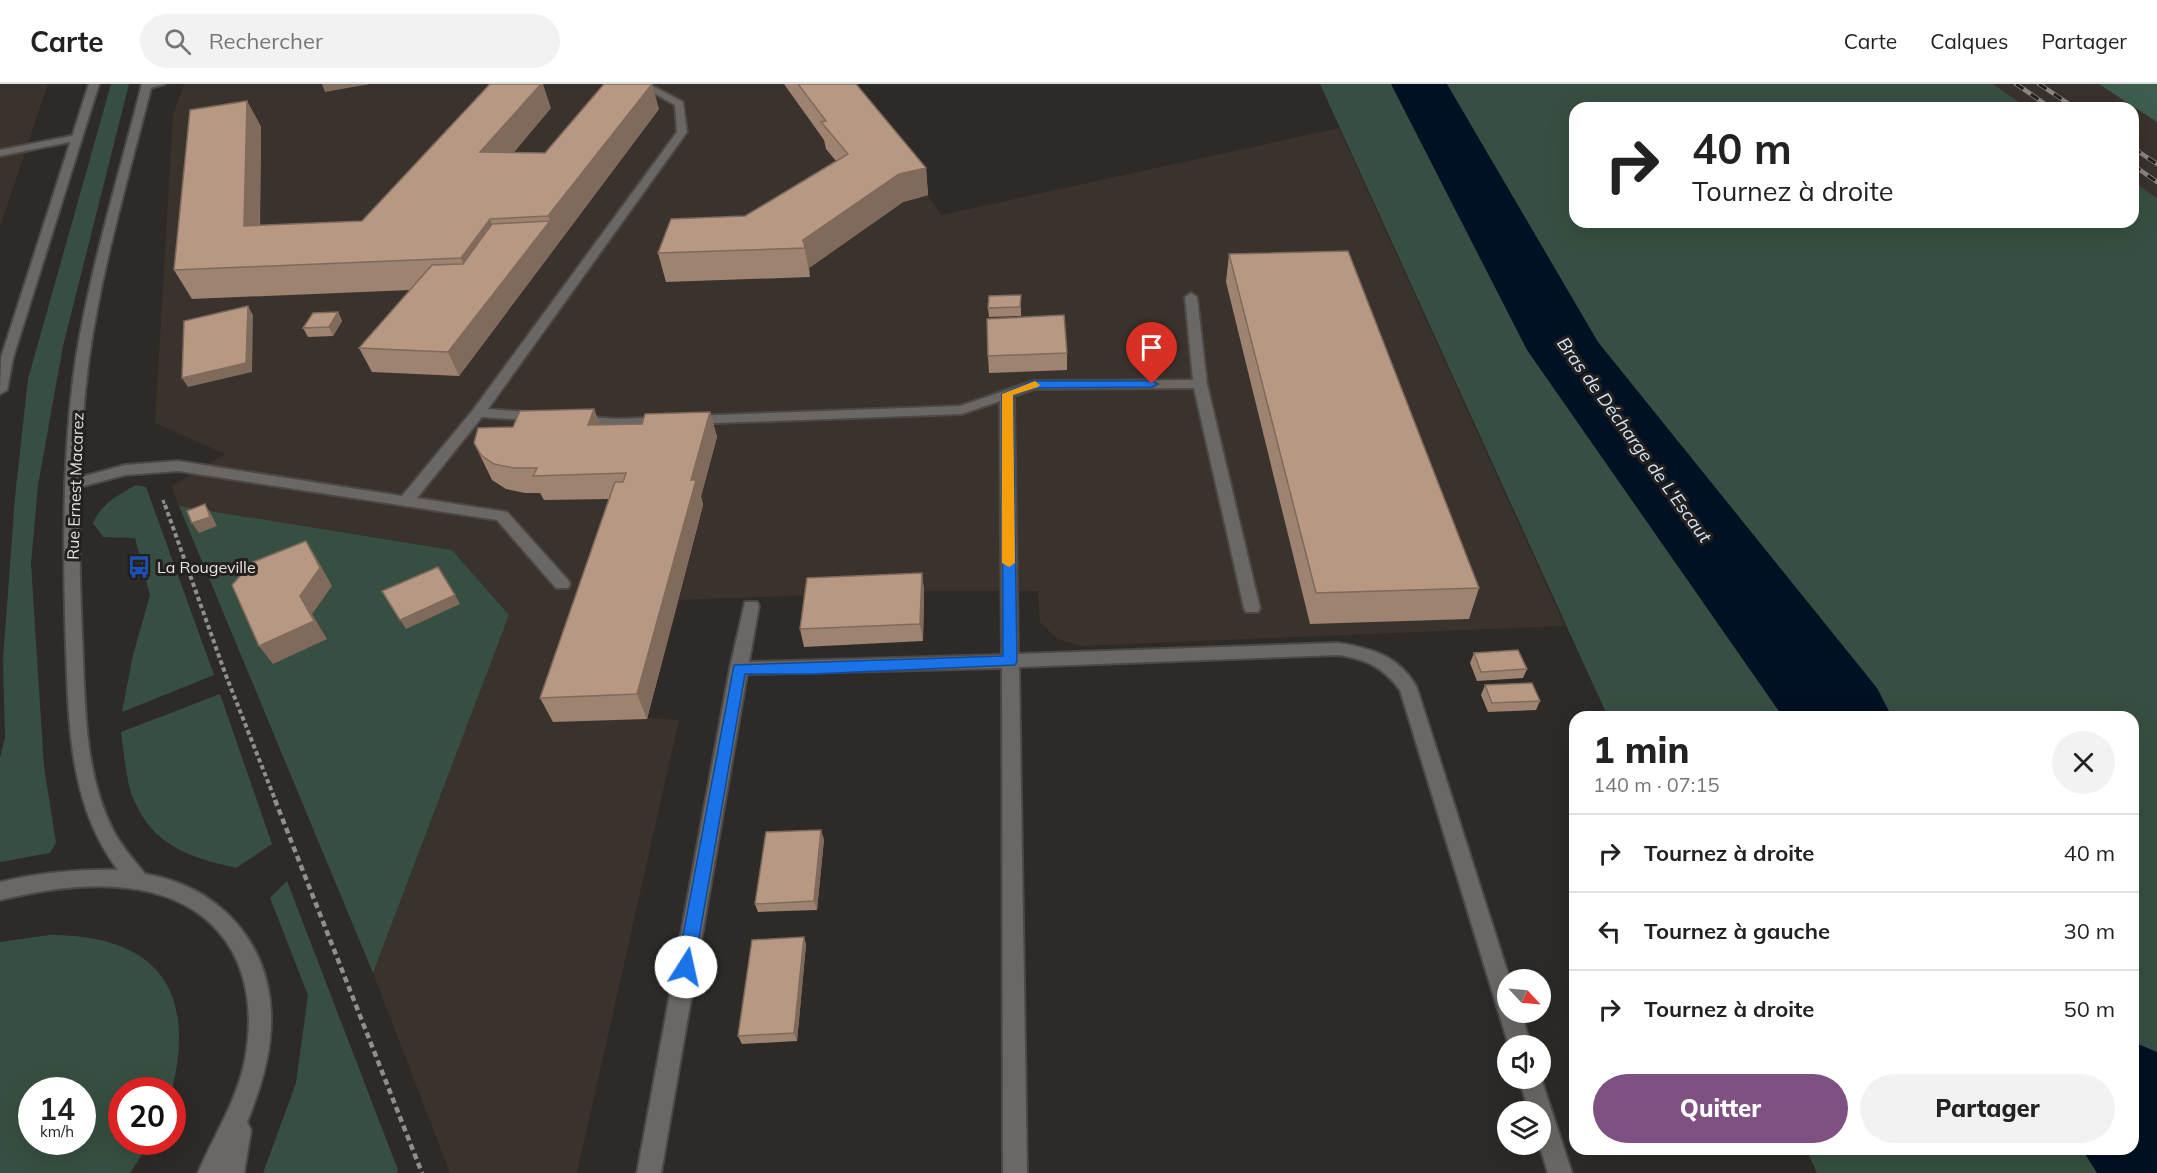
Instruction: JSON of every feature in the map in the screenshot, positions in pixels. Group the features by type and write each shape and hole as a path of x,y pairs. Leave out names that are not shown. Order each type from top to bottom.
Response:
{"main road":[{"path":"0,390 7,358 94,84"},
{"path":"407,500 478,413 682,132 681,104 642,84"},
{"name":"Rue Ernest Macarez","path":"138,880 105,834 86,783 78,733 72,594 72,483 77,410 89,324 151,85"},
{"path":"0,153 76,138"},
{"path":"1191,297 1200,384 1252,608"},
{"path":"478,413 618,423 962,410 1033,385 1200,384"},
{"path":"1008,394 1015,1173"},
{"path":"72,483 151,467 201,468 502,516 562,584"},
{"path":"649,1173 751,606"},
{"path":"739,668 812,668 1338,649 1368,653 1393,667 1408,688 1497,971"},
{"path":"0,891 70,879 138,880 183,893 208,908 233,931 251,962 258,991 260,1025 255,1062 244,1101 232,1173"},
{"path":"1533,1089 1560,1173"},
{"path":"210,1173 226,1144 244,1101"}],"path":[{"path":"151,467 225,674 422,1173"}],"shaded area":[{"path":"0,84 48,84 0,227"},
{"path":"184,84 838,84 928,195 941,215 1339,128 1565,626 1081,646 1057,639 1040,622 1038,591 924,591 680,600 647,718 679,720 577,1173 450,1173 373,973 509,615 452,550 179,506 172,486 225,454 155,423 173,115"},
{"path":"1993,84 2157,84 2157,198 2139,185 2139,102 2019,102"}],"green space":[{"path":"111,84 129,84 63,346 38,485 31,563 44,767 56,843 50,853 0,862 0,758 5,737 3,660 15,497 28,379"},
{"path":"1320,84 1993,84 2019,102 1569,102 1569,228 2139,228 2139,185 2157,198 2157,1173 1817,1173 1809,1155 2139,1155 2139,711 1605,711"},
{"path":"2099,84 2157,84 2157,122 2139,110 2139,102 2126,102"},
{"path":"136,485 146,487 214,675 122,712 133,655 150,595 135,538 103,537 93,523 105,505"},
{"path":"179,506 452,550 509,615 373,973"},
{"path":"220,694 272,844 236,868 175,848 152,829 142,816 131,793 121,732"},
{"path":"287,881 398,1170 397,1173 263,1173 296,1083 308,995 270,898"},
{"path":"49,935 86,937 116,945 141,957 160,974 172,996 178,1022 178,1054 174,1077 108,1077 108,1155 142,1155 130,1173 0,1173 0,942"}],"building":[{"path":"490,84 541,84 480,152 545,153 604,84 652,84 548,216 490,219 461,258 174,270 190,110 247,101 244,226 362,221"},
{"path":"798,84 856,84 926,168 899,174 803,240 805,248 658,253 671,219 745,216 848,154 821,122 826,121"},
{"path":"550,221 448,352 359,348 432,265 463,264 492,224"},
{"path":"1348,251 1479,588 1316,593 1229,254"},
{"path":"1021,295 1020,307 988,308 989,296"},
{"path":"248,306 246,363 182,378 184,321"},
{"path":"338,312 329,327 303,328 313,313"},
{"path":"1064,315 1067,353 988,356 987,319"},
{"path":"594,409 588,425 642,424 645,414 710,412 691,480 696,480 637,694 540,698 615,482 623,482 626,473 533,476 537,468 514,468 494,464 481,455 474,443 478,428 513,427 520,411"},
{"path":"205,504 210,517 192,523 187,511"},
{"path":"306,541 320,568 300,596 314,621 259,646 232,585 253,562"},
{"path":"438,567 455,595 400,620 382,591"},
{"path":"922,573 920,624 800,629 807,578"},
{"path":"1518,650 1527,669 1481,672 1474,653"},
{"path":"1532,683 1540,701 1492,703 1485,685"},
{"path":"821,830 814,901 755,904 766,832"},
{"path":"804,937 794,1033 738,1036 752,940"}],"waterway":[{"name":"Bras de Décharge de L'Escaut","path":"1419,84 1565,350 1836,711"},
{"name":"Bras de Décharge de L'Escaut","path":"2139,1117 2157,1141"}],"railway":[{"path":"2016,84 2042,102"},
{"path":"2039,84 2066,102"},
{"path":"2139,152 2157,164"},
{"path":"2139,169 2157,182"}],"slow traffic":[{"path":"1009,563 1008,394 1035,385"}],"place":[{"name":"La Rougeville","path":"139,567"}],"route":[{"path":"686,967 739,668 812,668 1010,661 1008,394 1033,385 1152,384"}]}
